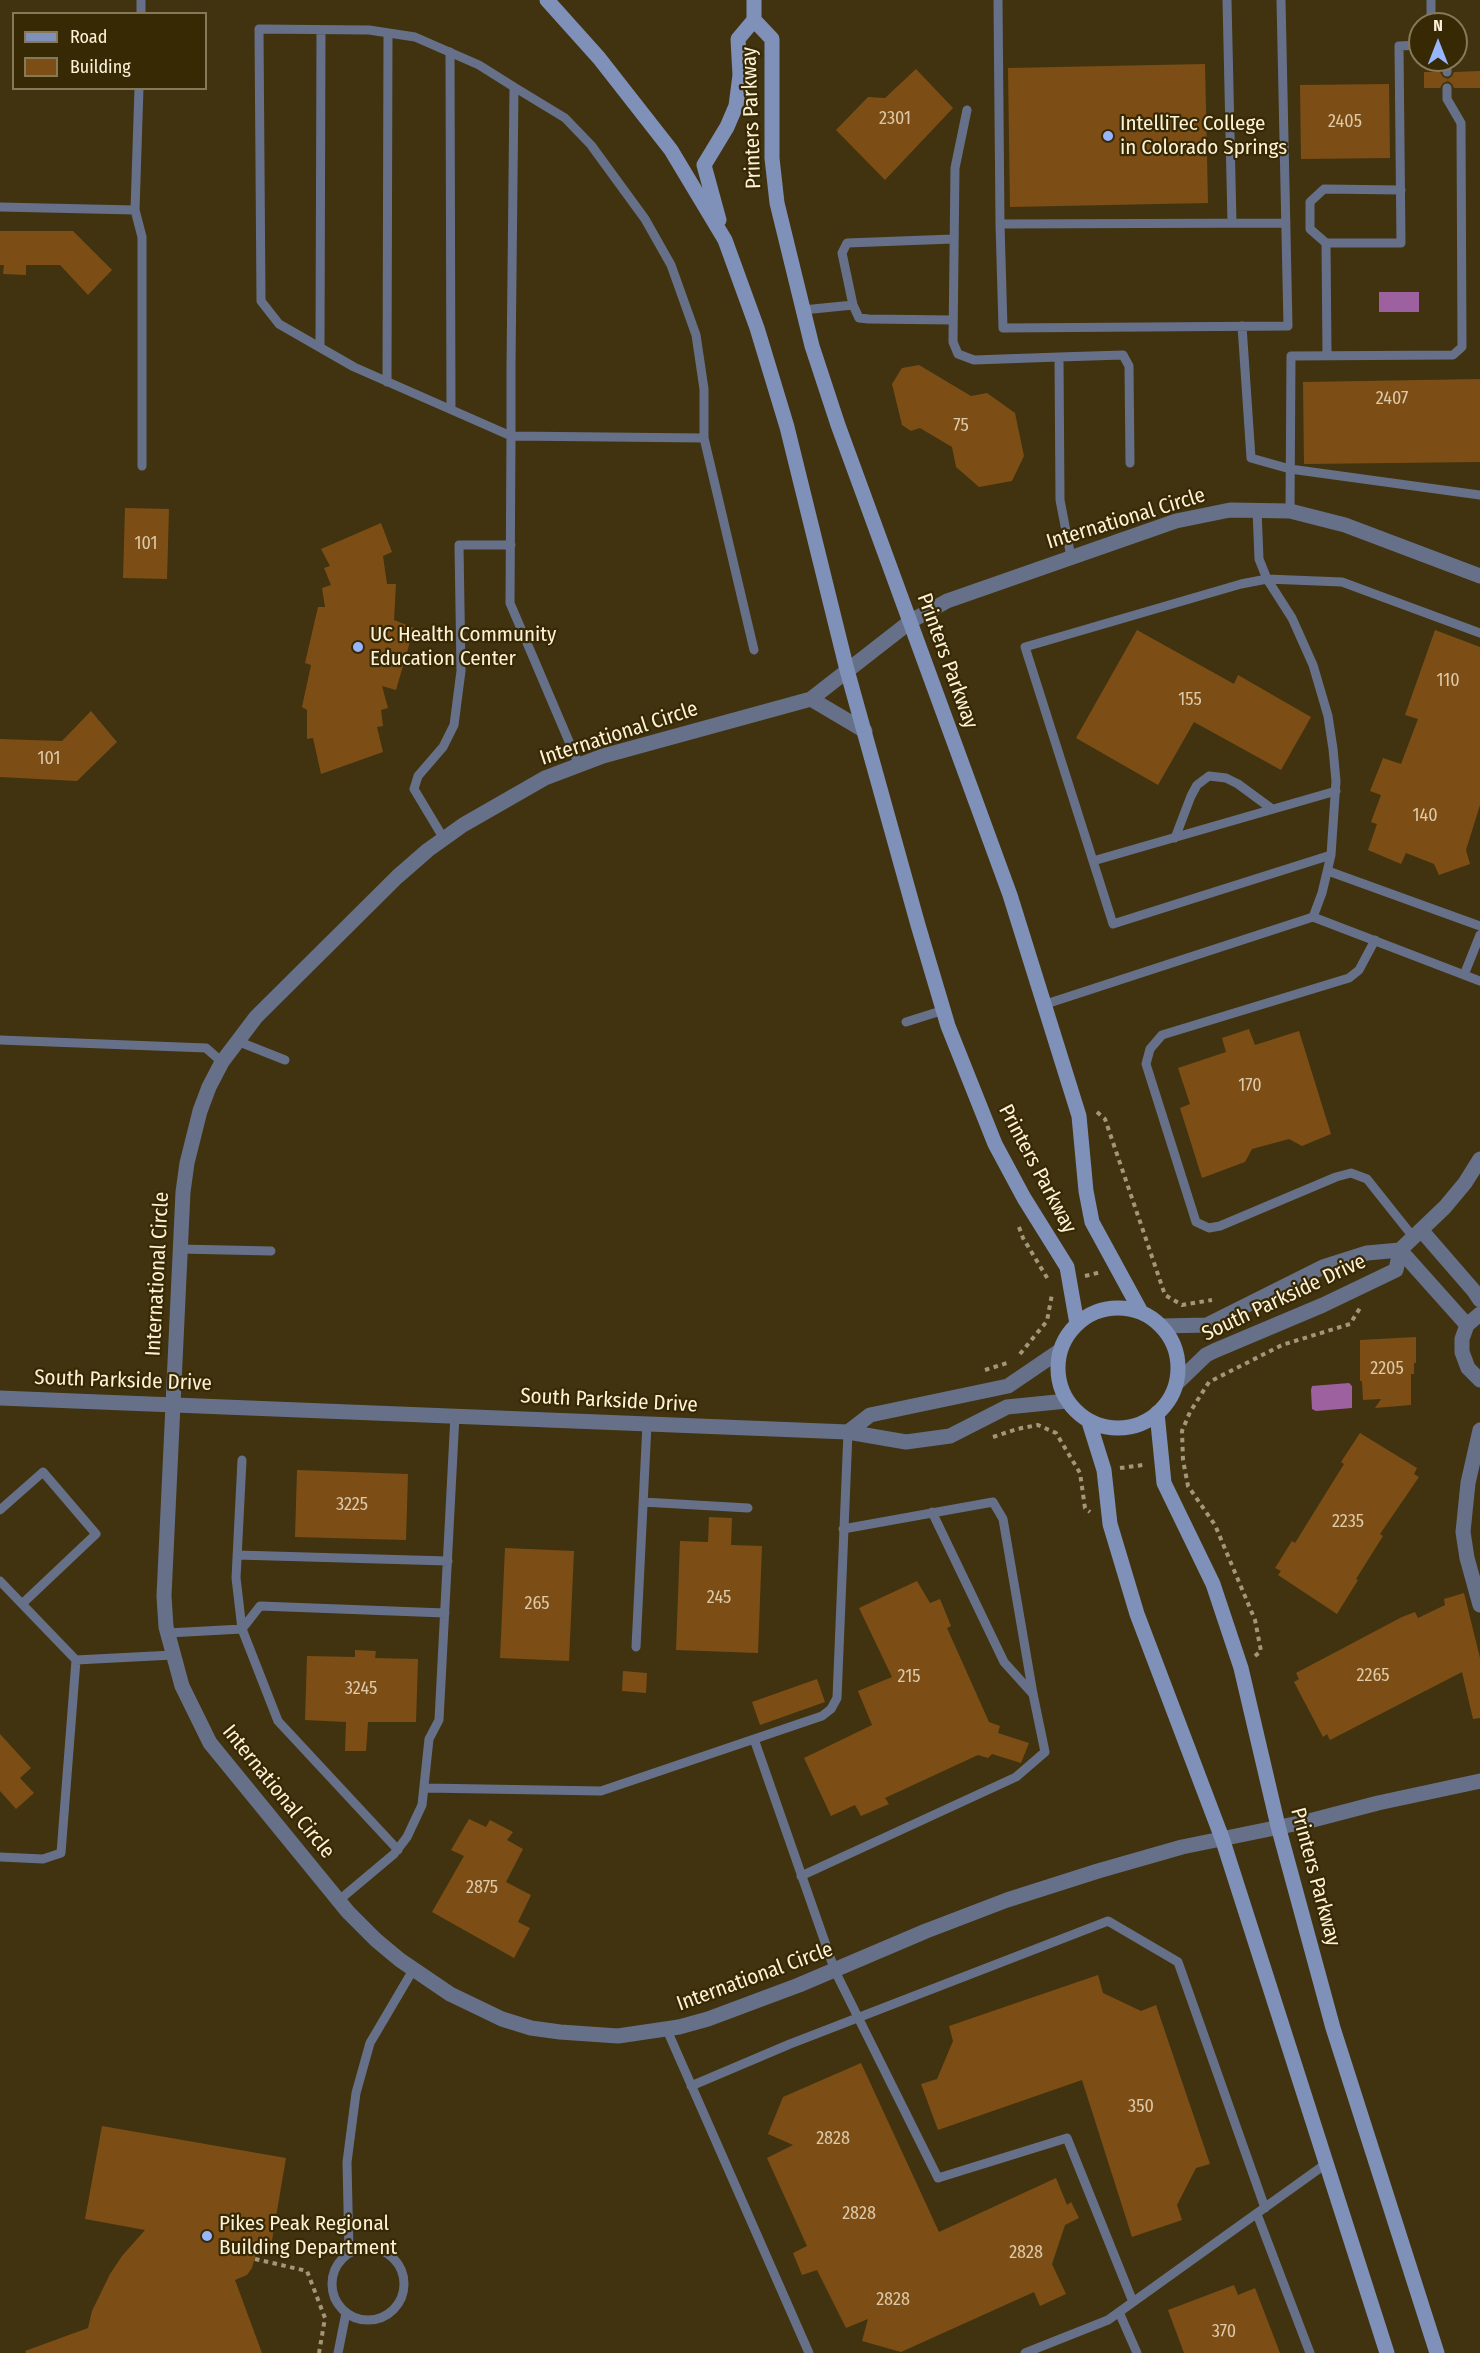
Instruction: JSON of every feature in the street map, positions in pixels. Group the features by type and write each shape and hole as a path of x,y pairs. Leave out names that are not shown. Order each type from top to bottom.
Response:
{"main road":[{"name":"Printers Parkway","path":"547,0 599,58 671,150 725,240"},
{"name":"Printers Parkway","path":"754,0 754,20 738,39 740,75 736,106 727,127 704,165 725,240 757,328 787,427 847,670 944,1010 995,1144 1024,1198 1067,1267 1077,1324"},
{"name":"Printers Parkway","path":"754,20 772,39 772,158 777,203 812,346 838,425 988,832 1079,1116 1086,1191 1092,1221 1140,1310"},
{"path":"1163,1326 1140,1310 1113,1308 1088,1315 1069,1329 1058,1352 1058,1371 1066,1401 1089,1422 1104,1470 1110,1524 1137,1614 1222,1838 1387,2353"},
{"name":"South Parkside Drive","path":"1089,1422 1111,1429 1140,1424 1164,1409 1178,1382 1177,1352 1163,1326"},
{"name":"Printers Parkway","path":"1157,1413 1164,1483 1213,1584 1241,1668 1278,1826 1337,2038 1437,2353"}],"street":[{"name":"International Circle","path":"1480,576 1345,525 1290,511 1230,510 1202,514 947,601 911,621 811,699 603,756 579,765 545,778 503,800 444,838 397,877 256,1017 222,1062 209,1087 188,1155 183,1192 164,1596 168,1633 182,1686 210,1743 338,1901 376,1940 413,1970 450,1994 478,2008 531,2028 618,2036 667,2030 708,2019 836,1971 926,1931 1007,1900 1098,1871 1222,1838 1309,1821 1378,1803 1480,1781"},
{"path":"811,699 865,730"},
{"name":"South Parkside Drive","path":"1163,1326 1207,1325 1323,1267 1367,1253 1400,1250 1465,1183 1479,1161"},
{"path":"1418,1234 1480,1300"},
{"path":"1400,1250 1467,1325"},
{"name":"South Parkside Drive","path":"1178,1382 1206,1355 1323,1305 1396,1270 1400,1250"},
{"path":"1480,1314 1467,1325 1462,1339 1462,1352 1468,1368 1480,1380"},
{"path":"848,1431 870,1415 1008,1386 1058,1352"},
{"name":"South Parkside Drive","path":"0,1398 848,1431 906,1442 950,1436 1007,1407 1066,1401"},
{"path":"1480,1430 1468,1483 1463,1532 1467,1558 1480,1605"}],"lane":[{"path":"998,0 1003,328 1288,326 1281,0"},
{"path":"1227,0 1232,223"},
{"path":"704,438 511,436 354,367 279,324 261,301 259,29 388,33 415,37 479,65 565,118 591,145 645,219 671,266 696,335 704,389 704,438 754,650"},
{"path":"320,347 321,30"},
{"path":"387,382 388,33"},
{"path":"1401,190 1324,189 1310,201 1310,229 1326,243 1401,243 1401,190 1399,46 1408,46"},
{"path":"450,52 451,409"},
{"path":"514,87 510,603 579,765"},
{"path":"1290,511 1291,356 1454,355 1462,347 1461,123 1447,99 1447,88"},
{"path":"139,90 135,210 142,237 142,466"},
{"path":"967,110 955,168 952,342 958,354 974,360 1124,355 1129,366 1130,462"},
{"path":"0,207 135,210"},
{"path":"1000,224 1286,223"},
{"path":"952,239 847,243 842,253 852,305 860,318 869,320 952,320"},
{"path":"1326,243 1327,355"},
{"path":"803,310 852,305"},
{"path":"1242,326 1251,458 1290,469 1480,495"},
{"path":"1059,357 1060,500 1071,557"},
{"path":"1257,510 1259,559 1268,579 1292,618 1321,687 1333,749 1336,791 1331,855 1322,893 1313,916"},
{"path":"444,838 414,789 418,776 443,747 454,725 461,671 459,545 511,545"},
{"path":"1331,855 1113,924 1025,647 1241,584 1268,579 1342,582 1480,633"},
{"path":"1175,838 1194,791 1203,779 1209,776 1226,778 1238,784 1272,808"},
{"path":"1093,861 1336,791"},
{"path":"1328,871 1480,926"},
{"path":"1043,1005 1313,916 1480,981"},
{"path":"1464,975 1480,935"},
{"path":"1375,940 1359,970 1349,978 1162,1035 1150,1049 1146,1064 1196,1222 1209,1228 1220,1226 1336,1177 1351,1173 1367,1179 1418,1234"},
{"path":"906,1022 944,1010"},
{"path":"0,1040 206,1048 222,1062"},
{"path":"237,1041 285,1060"},
{"path":"180,1249 271,1251"},
{"path":"338,1901 374,1873 398,1850 407,1837 422,1805 429,1739 439,1719 455,1415"},
{"path":"636,1647 647,1424"},
{"path":"424,1788 601,1791 822,1716 831,1709 837,1698 848,1431"},
{"path":"242,1460 236,1578 242,1629 278,1721 398,1850"},
{"path":"0,1510 42,1472 96,1534 22,1604"},
{"path":"644,1502 748,1508"},
{"path":"801,1875 1016,1777 1045,1752 1004,1520 993,1503 843,1529"},
{"path":"932,1512 1004,1662 1033,1694"},
{"path":"237,1555 448,1561"},
{"path":"0,1581 76,1660 61,1853 43,1859 0,1857"},
{"path":"168,1633 242,1629 260,1606 445,1613"},
{"path":"76,1660 173,1655"},
{"path":"754,1739 836,1971 938,2178 1067,2138 1133,2302"},
{"path":"692,2085 1108,1921 1178,1962 1265,2208"},
{"path":"349,2252 347,2162 356,2092 370,2043 413,1970"},
{"path":"667,2030 809,2353"},
{"path":"1025,2353 1108,2320 1327,2163"},
{"path":"1257,2214 1310,2353"},
{"path":"363,2248 379,2249 392,2257 402,2272 404,2286 399,2304 387,2315 372,2320 361,2320 346,2313 334,2297 332,2277 339,2261 349,2252 363,2248"},
{"path":"1119,2312 1137,2353"},
{"path":"338,2353 346,2313"}],"path":[{"path":"974,1373 1014,1360 1047,1321 1052,1294 1048,1277 1023,1238 1017,1223 1024,1198"},
{"path":"1075,1278 1105,1271"},
{"path":"1241,1668 1261,1651 1255,1620 1215,1525 1188,1486 1183,1460 1182,1431 1190,1412 1209,1382 1282,1345 1350,1324 1362,1305"},
{"path":"985,1440 1017,1429 1038,1425 1056,1433 1080,1473 1085,1508 1113,1534"},
{"path":"1116,1468 1143,1465"},
{"path":"255,2259 307,2271 325,2318 319,2353"}],"shaded area":[{"path":"1379,292 1419,292 1419,312 1379,312"},
{"path":"1349,1383 1352,1386 1352,1408 1316,1411 1312,1409 1312,1386"}],"building":[{"name":"IntelliTec College in Colorado Springs","path":"1205,64 1208,203 1010,207 1008,68"},
{"path":"916,69 953,108 885,180 836,130 868,97 885,98"},
{"path":"1480,71 1480,88 1454,88 1448,81 1440,88 1424,88 1424,72 1440,72 1448,79 1454,72"},
{"path":"1389,84 1390,158 1301,159 1300,85"},
{"path":"0,231 73,231 112,270 88,295 60,265 26,265 26,275 3,274 4,265 0,265"},
{"path":"919,365 971,396 987,393 1015,413 1024,456 1012,481 979,487 956,467 952,447 920,428 911,431 902,425 892,384 902,368"},
{"path":"1480,379 1480,462 1304,464 1303,382"},
{"path":"125,508 169,509 167,579 123,578"},
{"name":"UC Health Community Education Center","path":"381,523 392,552 383,556 387,584 396,584 394,620 414,628 396,690 382,686 388,708 381,710 383,726 377,727 383,752 321,774 313,738 307,739 307,710 302,707 311,665 305,663 318,607 325,607 322,588 331,585 324,568 330,566 321,549"},
{"path":"1137,630 1234,684 1238,675 1311,717 1281,770 1194,722 1158,785 1076,738"},
{"path":"1435,630 1480,647 1480,805 1466,850 1470,864 1439,875 1434,864 1406,853 1401,864 1368,850 1377,824 1371,822 1381,795 1370,791 1383,758 1401,764 1418,719 1405,715"},
{"path":"91,711 117,742 77,781 0,777 0,739 62,741"},
{"path":"1249,1029 1255,1045 1299,1031 1331,1134 1302,1146 1289,1139 1252,1149 1245,1162 1202,1178 1180,1108 1190,1104 1178,1068 1226,1052 1222,1038"},
{"path":"1416,1337 1416,1363 1414,1363 1414,1374 1411,1374 1411,1405 1375,1408 1381,1399 1363,1400 1362,1381 1360,1381 1360,1340"},
{"path":"1360,1433 1417,1468 1414,1474 1419,1477 1380,1534 1383,1536 1337,1614 1278,1575 1281,1571 1275,1568 1292,1541 1295,1543 1344,1464 1341,1462"},
{"path":"297,1470 408,1474 406,1540 295,1537"},
{"path":"709,1517 732,1518 731,1545 762,1546 758,1653 676,1650 680,1541 708,1542"},
{"path":"505,1548 574,1551 569,1661 500,1658"},
{"path":"917,1581 930,1603 940,1599 951,1626 947,1628 989,1722 1000,1726 998,1733 1029,1743 1021,1763 992,1754 988,1758 978,1755 885,1798 889,1804 861,1816 855,1805 831,1816 804,1758 872,1725 858,1691 892,1677 859,1608"},
{"path":"1464,1593 1480,1658 1480,1718 1473,1719 1462,1672 1330,1740 1327,1734 1323,1737 1294,1682 1299,1679 1296,1673 1402,1617 1415,1612 1418,1618 1445,1605 1444,1599"},
{"path":"355,1650 376,1651 375,1658 418,1659 416,1722 368,1722 366,1751 345,1751 346,1722 305,1720 307,1656 355,1657"},
{"path":"623,1671 647,1673 646,1693 622,1691"},
{"path":"817,1679 825,1702 760,1725 752,1702"},
{"path":"0,1734 31,1768 20,1778 34,1793 16,1809 0,1791"},
{"path":"469,1819 486,1827 490,1820 513,1832 507,1840 523,1849 506,1882 531,1895 518,1922 530,1928 514,1958 432,1912 464,1856 451,1850"},
{"path":"1098,1975 1103,1993 1141,2011 1156,2005 1210,2164 1196,2168 1177,2205 1182,2220 1132,2237 1082,2080 938,2130 921,2084 937,2079 953,2041 949,2026"},
{"path":"861,2063 939,2232 1056,2178 1067,2205 1071,2202 1079,2218 1065,2225 1052,2264 1066,2294 1040,2306 1034,2292 901,2352 862,2341 868,2319 846,2328 817,2270 802,2275 793,2253 807,2246 767,2158 793,2145 768,2134 783,2097"},
{"name":"Pikes Peak Regional Building Department","path":"102,2126 286,2158 270,2252 257,2250 252,2268 247,2275 235,2280 262,2353 26,2353 25,2351 88,2328 92,2311 110,2274 122,2256 145,2230 85,2219"},
{"path":"1234,2285 1238,2295 1255,2288 1280,2353 1184,2353 1168,2310"}],"place":[{"name":"IntelliTec College in Colorado Springs","path":"1108,136"},
{"name":"UC Health Community Education Center","path":"358,647"},
{"name":"Pikes Peak Regional Building Department","path":"207,2236"}]}
